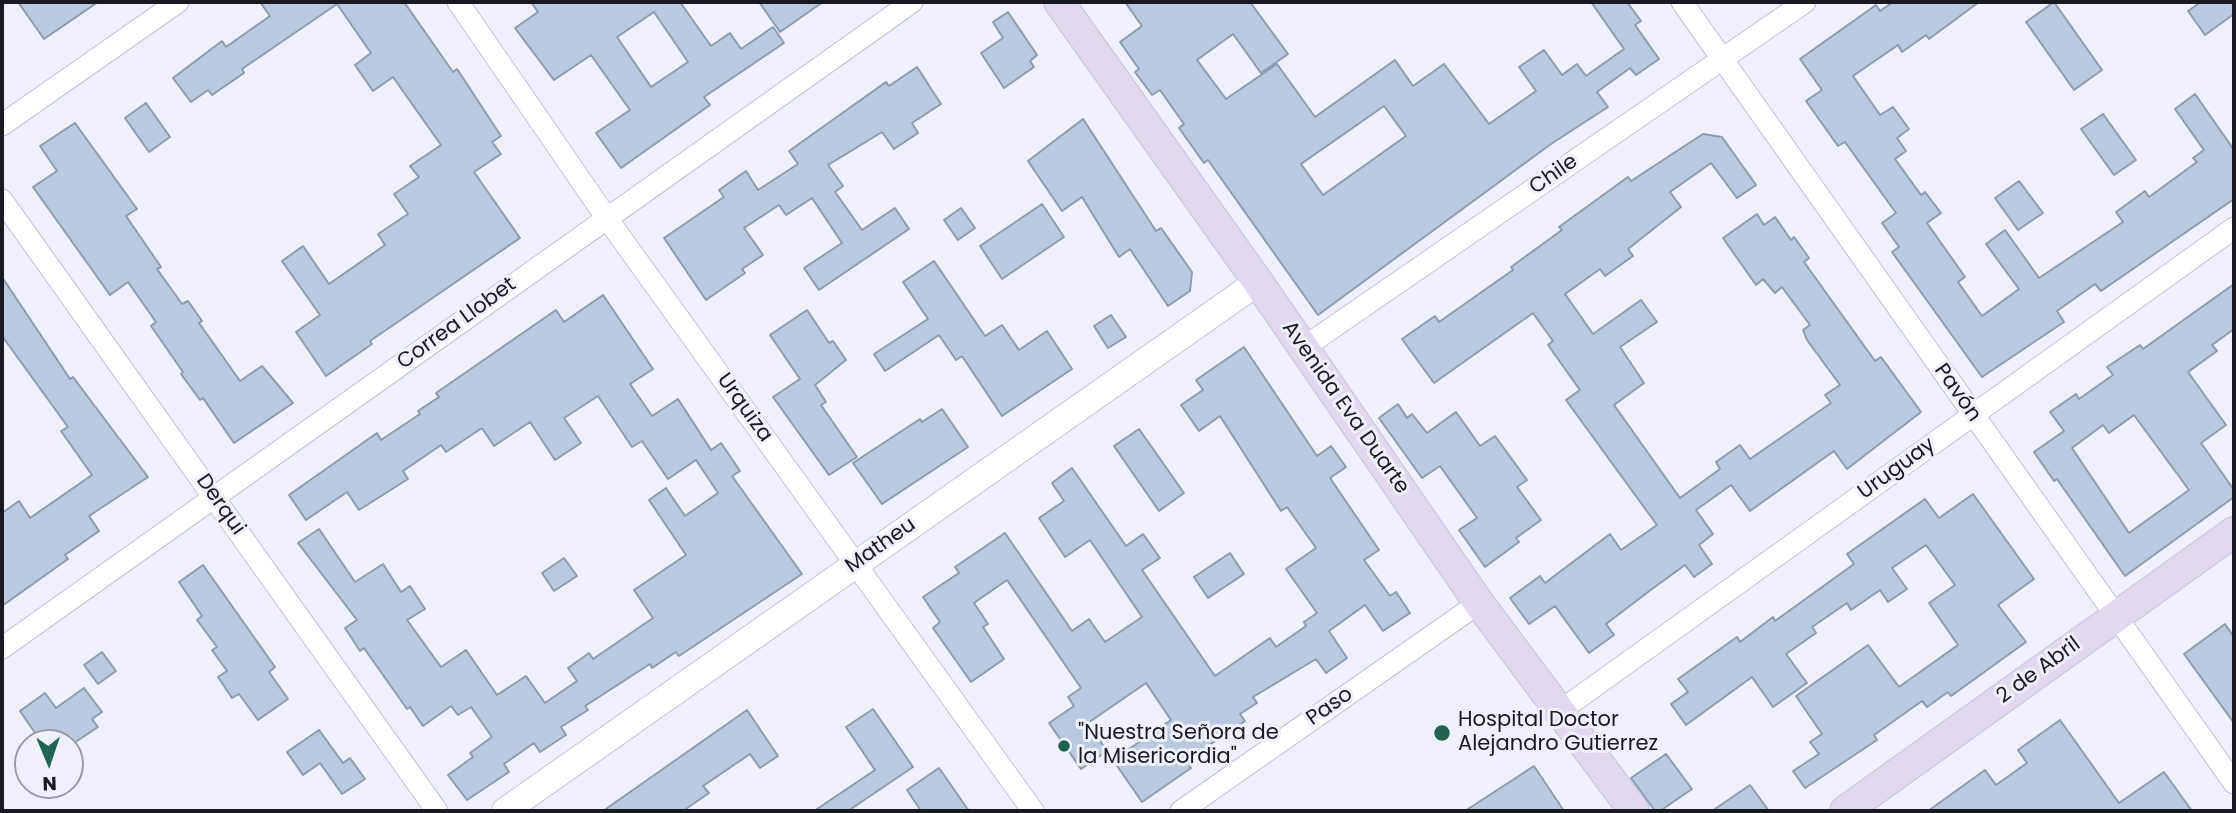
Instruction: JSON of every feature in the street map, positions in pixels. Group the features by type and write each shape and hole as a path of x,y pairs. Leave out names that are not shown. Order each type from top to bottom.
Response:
{"main road":[{"name":"Avenida Eva Duarte","path":"1059,2 1258,282 1479,603 1633,811"},
{"name":"2 de Abril","path":"1845,811 2234,532"}],"street":[{"path":"2,125 178,2"},
{"name":"Urquiza","path":"458,2 606,217 1033,811"},
{"name":"Correa Llobet","path":"2,648 912,2"},
{"name":"Pavón","path":"1682,2 1972,415 2118,615 2234,783"},
{"name":"Chile","path":"1303,348 1805,2"},
{"name":"Derqui","path":"2,200 437,811"},
{"name":"Uruguay","path":"1560,711 2234,228"},
{"name":"Matheu","path":"505,811 1258,282"},
{"name":"Paso","path":"1181,811 1479,603"}],"building":[{"path":"18,2 98,2 44,39"},
{"path":"260,2 404,2 453,72 457,69 501,136 492,142 501,154 474,172 520,238 370,341 372,344 326,376 296,332 320,315 282,261 303,246 329,284 385,245 378,234 408,214 394,194 419,177 410,166 441,145 393,77 373,91 355,65 371,53 337,4 242,69 244,73 212,95 208,90 191,102 173,78 222,41 226,47 270,16"},
{"path":"531,2 680,2 711,46 730,33 741,49 773,27 784,43 704,97 710,105 621,168 596,133 630,110 591,55 554,80 515,28 538,12","holes":["654,12 688,62 651,87 617,37"]},
{"path":"759,2 823,2 780,32"},
{"path":"1125,2 1250,2 1288,54 1261,73 1233,34 1197,60 1226,99 1277,64 1315,117 1395,60 1413,86 1444,64 1489,124 1536,91 1519,67 1544,50 1562,75 1577,64 1586,76 1624,49 1591,2 1627,2 1641,21 1635,25 1659,59 1636,75 1630,68 1597,92 1608,107 1551,144 1318,315 1208,160 1204,163 1179,128 1184,124 1160,90 1152,95 1135,72 1139,69 1120,42 1142,26","holes":["1384,106 1406,136 1323,195 1301,164"]},
{"path":"1893,2 1979,2 1929,39 1926,35 1902,52 1898,45 1853,76 1880,115 1893,107 1909,129 1897,138 1906,151 1895,159 1921,195 1925,192 1941,213 1927,223 1965,277 1958,282 1982,316 2019,289 1986,244 2005,230 2039,278 2123,222 2116,212 2145,191 2149,197 2197,162 2193,158 2204,150 2175,109 2195,94 2234,150 2234,199 2101,291 2095,284 2057,311 2064,322 1982,377 1892,252 1899,247 1882,223 1896,213 1845,142 1838,146 1806,101 1822,90 1800,59 1876,5 1880,11"},
{"path":"2054,2 2102,70 2074,90 2026,22"},
{"path":"2201,2 2234,2 2234,14 2205,35 2188,11"},
{"path":"1008,12 1037,55 1030,61 1034,67 1004,88 981,53 1003,38 993,22"},
{"path":"917,67 941,104 912,123 918,133 894,149 882,132 828,165 843,186 835,192 862,230 895,208 909,229 819,290 804,268 842,243 812,198 786,215 779,205 744,228 763,255 742,269 745,273 706,300 664,238 724,197 719,190 746,171 758,190 798,164 789,151 886,82 889,86"},
{"path":"146,103 170,137 149,152 125,118"},
{"path":"2103,114 2136,160 2114,175 2081,129"},
{"path":"1083,119 1156,231 1161,228 1192,272 1190,291 1168,306 1130,249 1119,257 1082,197 1062,211 1028,161"},
{"path":"75,123 137,209 126,216 161,267 157,269 182,304 188,301 202,321 199,323 240,381 262,366 293,403 234,443 203,398 200,400 181,374 183,372 151,326 156,322 128,282 110,295 33,187 57,171 40,146"},
{"path":"1703,134 1722,137 1756,185 1737,198 1711,163 1670,192 1681,207 1628,249 1633,256 1605,276 1600,269 1565,294 1593,334 1641,300 1657,322 1620,347 1644,383 1614,405 1680,498 1720,469 1716,462 1740,445 1750,459 1831,403 1825,395 1840,385 1807,340 1803,330 1810,325 1782,287 1775,293 1763,279 1756,285 1723,238 1757,214 1764,225 1775,217 1791,240 1794,237 1809,258 1804,262 1875,361 1881,357 1921,412 1847,469 1834,451 1750,511 1731,485 1696,510 1713,534 1699,545 1712,564 1694,577 1685,565 1606,624 1614,635 1589,653 1555,606 1529,624 1510,598 1540,576 1545,583 1610,534 1621,550 1657,525 1566,400 1580,390 1548,345 1553,341 1533,313 1434,383 1402,339 1435,316 1439,322 1513,270 1511,267 1562,230 1559,227 1628,177 1631,181"},
{"path":"2019,181 2043,213 2018,230 1995,198"},
{"path":"1042,204 1064,237 1002,279 980,246"},
{"path":"961,208 975,228 958,240 944,220"},
{"path":"934,261 985,336 1002,325 1019,350 1047,331 1072,369 1002,416 962,356 956,360 939,335 885,371 874,354 928,319 903,282"},
{"path":"2,277 70,379 73,377 148,477 89,516 99,531 65,555 68,559 2,606 2,513 19,501 30,518 92,475 61,431 68,427 2,336"},
{"path":"2234,284 2234,329 2212,345 2217,351 2188,372 2226,425 2201,443 2234,490 2234,497 2125,576 2057,479 2054,481 2034,452 2064,431 2050,412 2076,394 2079,399 2113,375 2107,367 2140,345 2143,349","holes":["2134,415 2189,490 2129,533 2072,448 2103,425 2109,433"]},
{"path":"603,295 653,369 630,384 652,416 678,399 711,450 721,443 740,471 732,476 802,574 679,656 676,652 652,668 650,664 585,706 588,710 561,727 566,735 540,752 534,743 504,764 509,772 467,800 448,775 473,757 470,753 492,737 471,707 458,715 451,706 423,726 410,707 407,709 364,648 360,651 345,628 357,620 298,543 319,529 355,582 383,564 401,592 410,586 425,609 407,620 441,667 466,650 497,695 526,676 545,703 577,681 568,668 589,653 593,659 653,618 634,590 686,555 649,500 666,488 685,516 718,493 696,460 668,479 642,441 632,447 598,396 564,418 581,443 555,460 530,422 494,446 482,428 446,452 441,445 403,471 408,479 359,510 347,492 306,520 289,495 377,433 381,440 420,414 418,411 439,397 436,393 556,310 564,322"},
{"path":"807,310 829,343 833,341 846,360 815,385 826,402 821,405 857,457 829,475 773,397 800,379 770,335"},
{"path":"1111,315 1126,337 1108,348 1094,326"},
{"path":"1244,347 1317,456 1331,446 1346,467 1330,478 1379,550 1364,560 1390,596 1396,592 1410,613 1383,631 1365,605 1329,631 1347,658 1326,673 1316,659 1253,697 1257,703 1240,714 1245,721 1186,761 1191,768 1142,802 1113,760 1171,720 1146,683 1088,723 1107,751 1081,769 1049,723 1074,706 1068,697 1081,688 1007,580 974,603 988,624 983,627 1004,659 971,682 933,628 940,622 923,597 959,573 955,567 1005,533 1072,631 1089,619 1105,642 1142,617 1090,540 1065,557 1039,518 1064,501 1052,483 1072,468 1126,546 1143,534 1160,558 1142,570 1215,676 1270,638 1276,647 1306,626 1304,622 1317,613 1286,569 1316,548 1287,507 1281,511 1220,416 1199,431 1181,405 1203,390 1196,380"},
{"path":"1398,404 1407,418 1412,414 1427,433 1456,412 1480,446 1495,436 1527,480 1517,487 1541,520 1516,538 1519,542 1485,567 1459,530 1477,518 1440,466 1422,478 1379,418"},
{"path":"942,409 968,447 882,504 853,463 920,419 922,422"},
{"path":"1139,429 1184,493 1159,511 1114,446"},
{"path":"1973,494 2034,579 1998,605 2026,642 1951,696 1948,692 1927,707 1922,701 1874,735 1877,740 1805,788 1793,771 1819,754 1810,742 1822,734 1796,696 1868,645 1899,687 1958,645 1929,603 1955,585 1926,545 1892,568 1907,589 1888,602 1880,590 1851,610 1847,603 1812,627 1816,633 1786,654 1807,683 1773,707 1752,677 1686,725 1671,704 1688,692 1678,679 1737,637 1740,642 1773,617 1775,621 1854,564 1847,554 1925,499 1939,518"},
{"path":"1230,553 1244,574 1208,598 1194,577"},
{"path":"564,558 577,576 554,591 542,573"},
{"path":"203,565 275,667 269,672 288,699 258,720 239,694 232,698 218,677 227,671 212,650 217,647 197,620 202,616 179,582"},
{"path":"2225,624 2234,637 2234,723 2184,654"},
{"path":"102,652 116,671 98,684 84,665"},
{"path":"84,688 102,712 92,719 98,727 84,736 84,729 32,729 20,711 45,693 56,708"},
{"path":"873,709 913,767 848,811 814,811 875,770 846,727"},
{"path":"747,710 778,756 760,768 750,754 703,786 709,793 683,811 603,811"},
{"path":"2060,720 2119,803 2164,772 2192,811 1928,811 1985,770 1996,785 2027,763 2018,750"},
{"path":"319,730 343,763 350,758 365,779 342,794 320,763 303,775 287,752"},
{"path":"1666,754 1692,789 1660,811 1655,811 1631,778"},
{"path":"1534,766 1564,811 1465,811"},
{"path":"939,768 969,811 921,811 907,790"},
{"path":"1750,785 1769,811 1712,811"}],"place":[{"name":"Hospital Doctor Alejandro Gutierrez","path":"1442,733"},
{"name":"\"Nuestra Señora de la Misericordia\"","path":"1064,746"}]}
